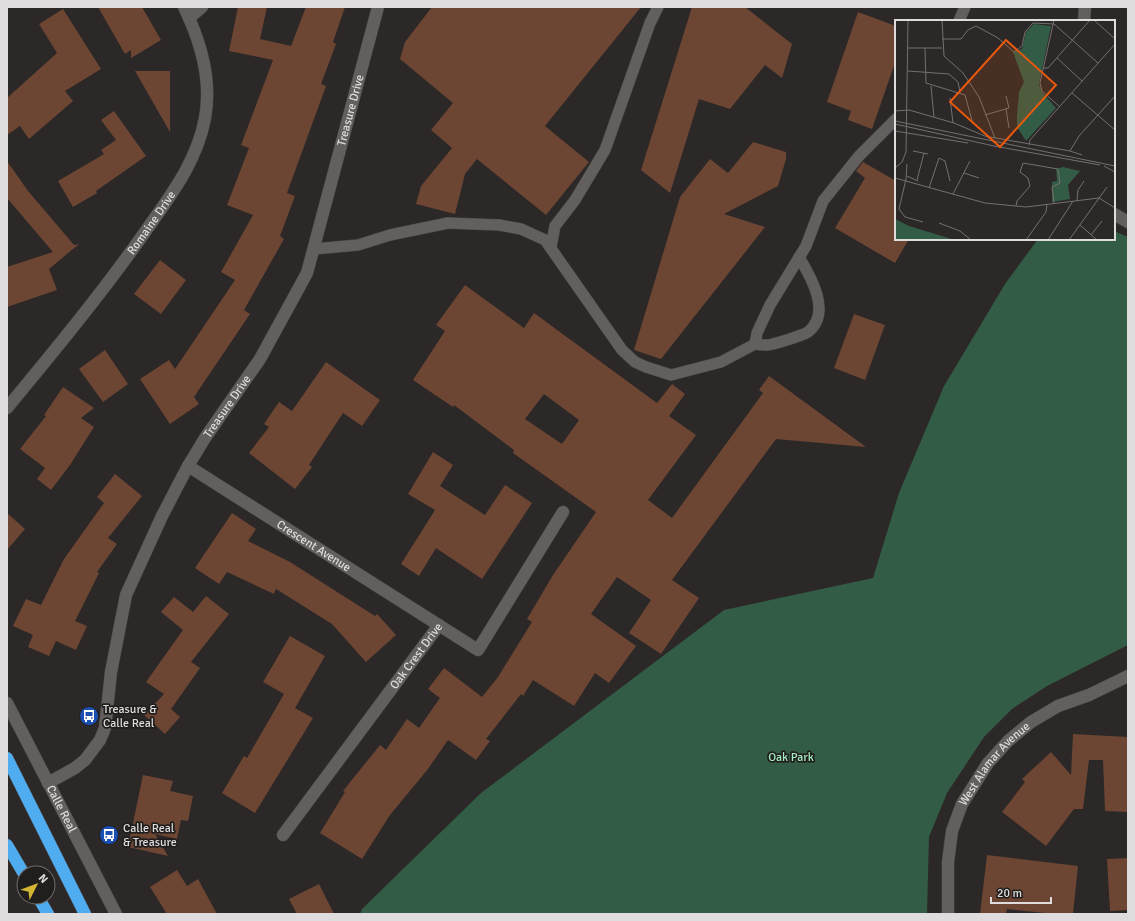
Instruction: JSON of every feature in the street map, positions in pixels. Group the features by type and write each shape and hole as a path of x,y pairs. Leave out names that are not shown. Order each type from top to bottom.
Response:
{"highway":[{"path":"7,758 85,914"},
{"path":"7,845 19,865"},
{"path":"43,905 48,914"}],"street":[{"path":"186,12 202,7"},
{"name":"Treasure Drive","path":"48,784 75,768 85,760 100,740 105,728 111,672 126,595 162,516 188,466 205,438 260,359 307,272 378,7"},
{"path":"1084,20 1085,7"},
{"name":"Romaine Drive","path":"7,408 81,319 184,175 195,153 205,118 208,96 203,59 186,12"},
{"path":"1115,215 1128,222"},
{"name":"Crescent Avenue","path":"188,466 439,625"},
{"name":"Oak Crest Drive","path":"283,835 439,625 478,650 563,512"},
{"name":"West Alamar Avenue","path":"948,914 948,862 952,831 962,804 988,763 1008,741 1030,722 1058,706 1128,676"},
{"name":"Calle Real","path":"7,703 116,914"}],"lane":[{"path":"551,247 555,226 575,200 605,150 650,23 658,7"},
{"path":"959,20 965,7"},
{"path":"755,344 757,334 770,305 806,246 823,201 859,156 895,120"},
{"path":"314,249 358,245 390,235 448,223 499,225 521,229 546,240 622,350 635,362 646,367 671,374 721,362 755,344 766,347 807,332 816,322 820,305 814,285 799,257"}],"green space":[{"name":"Oak Park","path":"1115,231 1128,237 1128,645 1047,686 1012,709 984,737 947,793 929,837 927,914 360,914 362,909 481,793 724,610 873,578 899,493 944,386 1005,284 1037,240 1115,240"}],"building":[{"path":"98,7 142,7 161,40 131,58 131,50 125,54"},
{"path":"238,7 267,7 260,39 291,46 306,7 345,7 333,42 336,44 321,84 326,86 287,193 295,196 280,236 284,239 244,310 250,314 194,397 199,404 170,424 140,379 169,360 175,369 235,280 221,272 253,215 227,205 249,148 241,145 273,60 229,51"},
{"path":"432,7 641,7 545,126 589,162 546,215 477,159 465,174 455,214 416,204 421,186 452,148 431,130 453,103 400,59 405,42"},
{"path":"692,7 745,7 792,44 782,78 765,65 730,109 699,99 670,193 641,170"},
{"path":"63,9 101,69 65,91 73,101 29,139 20,126 7,135 7,98 57,53 39,24"},
{"path":"858,12 895,26 895,63 872,129 848,120 851,111 827,102"},
{"path":"135,71 170,71 170,132"},
{"path":"114,111 146,156 96,191 97,193 73,207 58,181 104,154 101,150 116,140 101,120"},
{"path":"753,142 786,152 786,159 778,186 724,214 765,227 661,359 634,350 680,197 710,159 728,173"},
{"path":"7,161 28,191 74,245 79,244 49,269 57,290 7,307 7,267 53,252 7,198"},
{"path":"863,162 895,180 895,240 908,240 895,263 835,228 865,178 856,171"},
{"path":"160,260 186,280 161,314 134,294"},
{"path":"465,285 524,328 534,313 657,403 672,384 685,394 669,416 696,435 648,500 672,518 763,393 759,390 769,376 866,447 776,439 672,580 699,598 661,654 629,633 651,600 617,577 591,614 636,646 609,683 595,673 574,706 533,680 523,696 521,694 486,739 490,741 476,760 448,740 428,769 390,815 362,859 320,833 345,792 343,791 380,745 386,750 407,719 419,728 440,698 428,689 444,668 482,697 498,677 532,622 527,619 553,575 596,512 513,453 514,450 454,405 453,407 413,380 445,331 436,325","holes":["544,394 579,420 562,444 525,419"]},
{"path":"854,314 885,325 865,380 834,368"},
{"path":"105,350 128,384 103,402 79,369"},
{"path":"326,362 380,400 362,426 343,413 309,465 312,467 295,489 249,453 269,427 264,424 279,402 292,411"},
{"path":"63,387 94,408 81,418 94,427 70,465 51,490 37,479 45,468 20,449 46,416 44,415"},
{"path":"433,452 453,465 440,486 485,515 505,485 532,503 482,579 436,548 419,576 401,564 435,510 408,494"},
{"path":"115,474 142,496 108,538 117,544 97,572 99,573 75,621 87,626 76,650 56,641 49,656 28,647 33,635 13,626 26,599 41,605 64,559 104,503 97,497"},
{"path":"7,513 25,529 7,550"},
{"path":"232,513 256,529 248,541 290,562 375,616 377,614 396,635 366,662 332,624 276,589 274,594 227,572 219,584 195,568"},
{"path":"206,596 229,614 191,662 200,668 171,709 180,717 165,734 144,715 164,694 146,682 183,630 161,612 174,597 193,612"},
{"path":"290,636 325,656 295,708 313,718 255,813 222,793 244,756 247,758 284,694 263,682"},
{"path":"1073,734 1128,737 1128,812 1105,811 1103,760 1089,760 1083,809 1074,809 1046,846 1002,812 1025,782 1022,779 1051,752 1071,775"},
{"path":"143,775 173,781 170,791 193,796 188,821 181,820 177,839 155,834 168,856 128,847"},
{"path":"987,855 1078,866 1073,914 1055,914 1007,909 1006,914 980,914"},
{"path":"1128,858 1128,910 1110,911 1107,859"},
{"path":"177,870 187,886 198,879 217,914 167,914 150,887"},
{"path":"319,884 334,914 297,914 289,899"}],"place":[{"name":"Treasure & Calle Real","path":"89,716"},
{"name":"Calle Real & Treasure","path":"109,835"}]}
